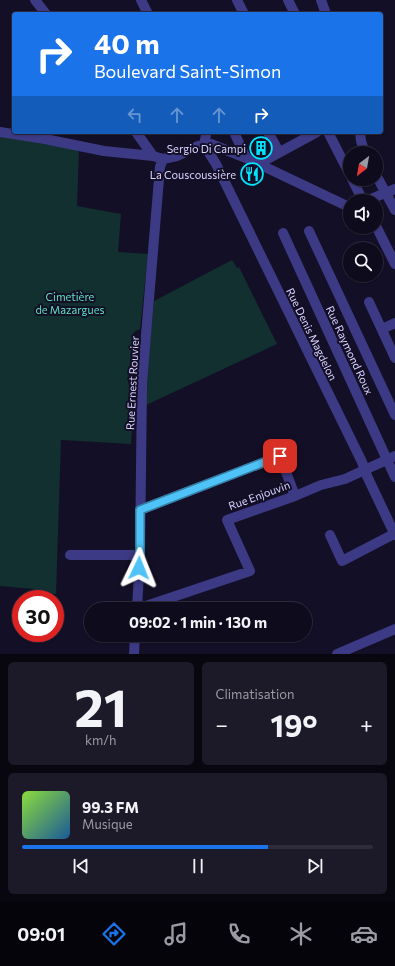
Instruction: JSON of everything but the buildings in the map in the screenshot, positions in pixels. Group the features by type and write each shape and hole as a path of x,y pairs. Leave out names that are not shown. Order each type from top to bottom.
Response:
{"street":[{"path":"35,0 44,12"},
{"path":"141,0 147,12"},
{"path":"237,0 243,12"},
{"path":"288,0 294,12"},
{"path":"321,0 325,12"},
{"path":"0,132 12,134"},
{"path":"13,134 104,151 153,156 163,159 177,156 198,146 211,144 246,158 343,204"},
{"path":"137,134 153,156"},
{"path":"204,145 206,134"},
{"path":"235,134 246,158"},
{"path":"269,134 279,152"},
{"path":"329,134 343,161"},
{"path":"360,134 363,146"},
{"path":"258,164 305,135"},
{"name":"Rue Denis Magdelon","path":"204,145 216,164 362,462 395,534"},
{"path":"216,164 218,155 226,149"},
{"name":"Rue Ernest Rouvier","path":"137,602 140,555 142,383 160,167 163,159"},
{"path":"382,186 395,210"},
{"path":"385,193 395,189"},
{"path":"309,231 395,415"},
{"name":"Rue Raymond Roux","path":"283,233 391,458 395,477"},
{"path":"380,234 395,264"},
{"path":"369,302 395,358"},
{"path":"382,329 395,323"},
{"path":"140,510 280,456 295,496"},
{"name":"Rue Enjouvin","path":"158,602 250,571 227,520 295,496 321,485 345,479 391,458"},
{"path":"330,534 342,561 395,534"},
{"path":"70,556 140,555"},
{"path":"336,654 395,628"},
{"path":"134,654 135,642"}],"green space":[{"name":"Cimetière de Mazargues","path":"0,136 79,150 77,206 121,214 118,252 148,254 140,329 134,332 133,335 128,380 130,386 134,389 131,444 61,440 56,590 34,590 0,586"},
{"path":"232,260 237,268 239,267 277,344 144,406 154,301"}],"place":[{"name":"Sergio Di Campi","path":"261,148"},
{"name":"La Couscoussière","path":"252,174"}],"route":[{"path":"139,568 140,510 280,456"}]}
